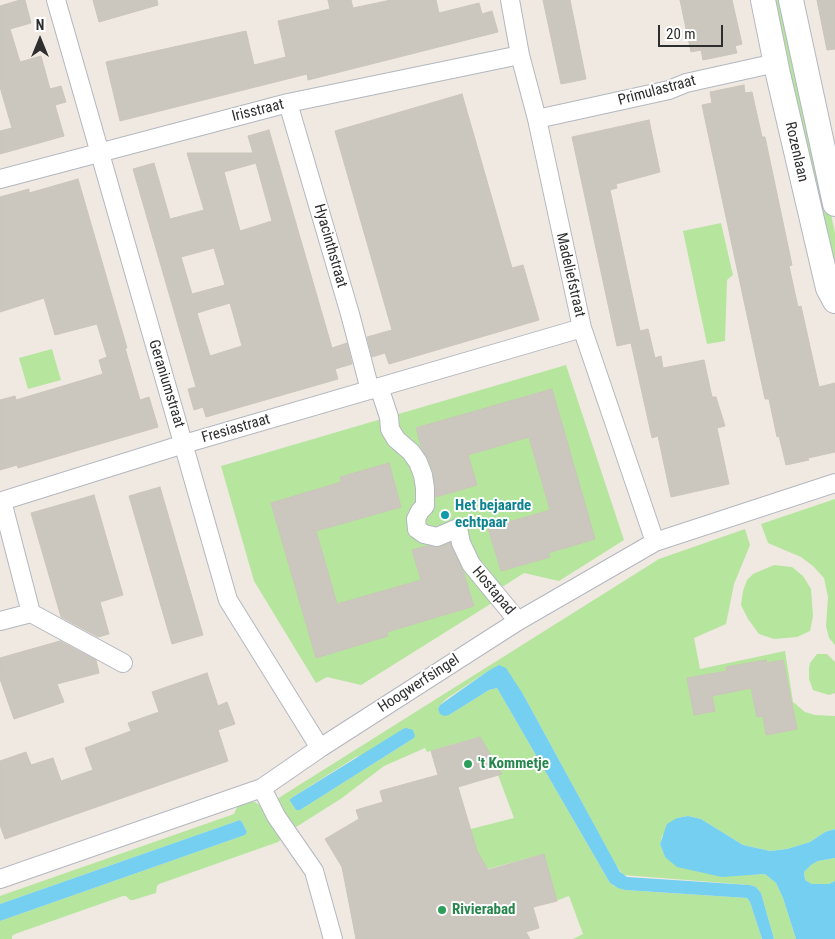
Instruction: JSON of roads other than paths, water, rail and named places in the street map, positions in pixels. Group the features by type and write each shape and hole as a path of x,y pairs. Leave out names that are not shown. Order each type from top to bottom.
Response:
{"street":[{"name":"Geraniumstraat","path":"56,0 228,600 320,748"},
{"name":"Madeliefstraat","path":"510,0 520,55 537,119 582,328 655,542"},
{"name":"Rozenlaan","path":"763,0 828,288 835,301"},
{"name":"Rozenlaan","path":"791,0 835,204"},
{"name":"Irisstraat","path":"0,179 288,103 520,55"},
{"name":"Primulastraat","path":"537,119 669,90 686,83 776,63"},
{"name":"Hyacinthstraat","path":"288,103 350,314 374,388"},
{"name":"Fresiastraat","path":"32,613 2,501 184,444 582,328"},
{"name":"Hostapad","path":"374,388 389,417 390,429 396,439 411,452 418,462 422,475 425,488 425,506 420,510 416,519 417,529 424,534 437,537 458,528 461,543 471,564 518,621"},
{"name":"Hoogwerfsingel","path":"0,879 262,788 320,748 518,621 655,542 835,483"},
{"path":"0,621 32,613 123,663"},
{"path":"262,788 276,816 314,870 333,939"}],"water":[{"path":"499,665 506,668 523,694 620,872 627,877 750,885 756,887 761,893 774,939 762,939 747,898 625,890 610,883 497,688 489,690 449,715 444,716 440,714 438,709 440,705"},
{"path":"406,728 413,730 414,738 300,810 296,810 290,799"},
{"path":"688,816 701,819 743,845 770,851 787,849 810,842 825,832 835,829 835,858 818,861 804,872 805,880 812,884 829,884 835,881 835,939 796,939 783,898 776,883 765,874 722,877 677,867 665,857 660,844 667,824 677,818"},
{"path":"240,820 247,832 245,835 0,921 0,904"}],"place":[{"name":"Het bejaarde echtpaar","path":"445,515"},
{"name":"'t Kommetje","path":"468,764"},
{"name":"Rivierabad","path":"442,910"}]}
